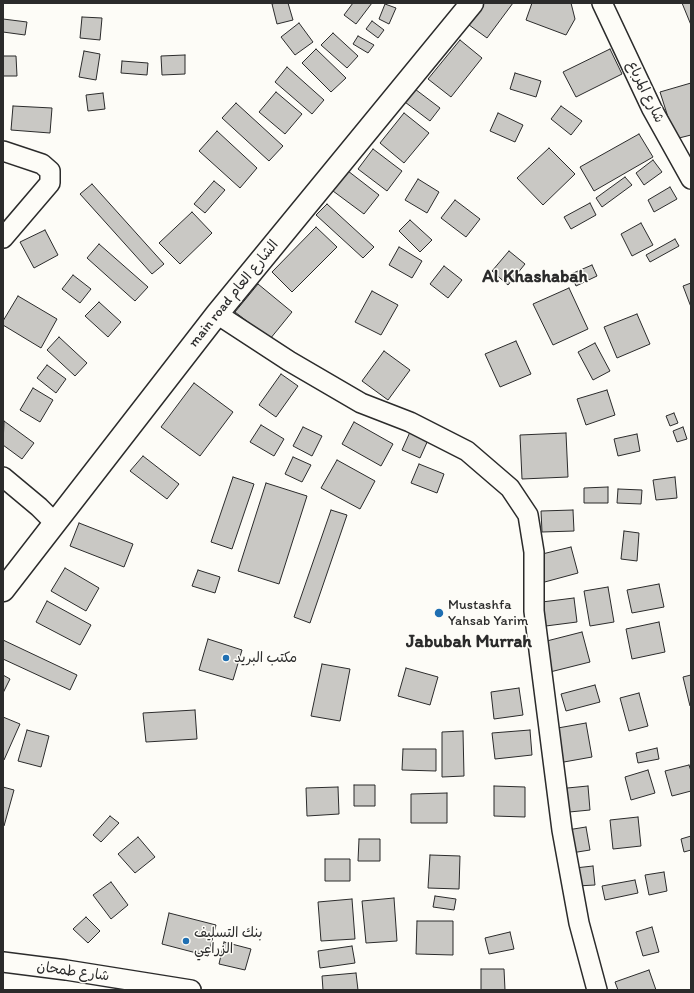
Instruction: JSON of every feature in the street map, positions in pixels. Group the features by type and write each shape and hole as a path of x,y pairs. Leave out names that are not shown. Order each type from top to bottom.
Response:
{"main road":[{"name":"main road الشارع العام","path":"3,590 217,314 472,3"}],"street":[{"name":"شارع المرباع","path":"602,3 652,109 691,179"},
{"path":"3,151 42,164 50,171 50,183 3,238"},
{"path":"217,314 289,361 361,403 410,422 467,451 510,488 528,515 534,552 534,611 562,830 579,923 597,990"},
{"path":"3,477 40,507 55,523"},
{"name":"شارع طمحان","path":"3,962 66,970 191,990"}],"building":[{"path":"288,3 293,20 277,24 272,4"},
{"path":"353,3 372,3 356,24 344,15"},
{"path":"478,3 513,3 487,38 465,22"},
{"path":"532,3 571,3 575,19 566,35 526,20"},
{"path":"682,3 691,3 691,25"},
{"path":"385,4 396,8 389,24 379,19"},
{"path":"82,17 102,18 100,40 80,38"},
{"path":"3,19 27,22 25,35 3,32"},
{"path":"372,21 384,30 378,38 366,29"},
{"path":"299,23 313,42 295,55 281,37"},
{"path":"333,33 358,56 347,68 321,45"},
{"path":"358,36 374,45 368,53 353,44"},
{"path":"460,40 482,58 451,97 428,79"},
{"path":"316,49 346,78 331,92 302,63"},
{"path":"610,49 622,74 576,97 563,72"},
{"path":"84,51 100,54 96,80 79,77"},
{"path":"185,55 185,74 162,75 161,56"},
{"path":"3,56 16,56 17,76 3,76"},
{"path":"122,61 148,63 147,75 121,73"},
{"path":"287,67 324,100 312,114 275,82"},
{"path":"515,73 541,81 536,97 510,89"},
{"path":"407,83 440,108 430,121 397,96"},
{"path":"691,83 691,135 675,139 660,92"},
{"path":"276,92 302,114 285,134 259,112"},
{"path":"103,93 105,109 88,111 86,95"},
{"path":"236,103 283,146 269,161 222,118"},
{"path":"13,106 52,108 50,133 11,130"},
{"path":"561,106 582,121 571,135 551,119"},
{"path":"404,113 429,133 404,163 380,143"},
{"path":"498,113 523,125 515,142 490,131"},
{"path":"217,131 257,168 240,188 199,151"},
{"path":"639,134 653,157 594,191 580,167"},
{"path":"549,148 575,174 543,205 517,178"},
{"path":"373,149 402,171 387,191 358,169"},
{"path":"653,160 662,172 644,185 636,173"},
{"path":"348,171 379,195 364,214 333,191"},
{"path":"625,177 632,185 602,207 596,198"},
{"path":"418,179 439,192 427,213 405,200"},
{"path":"214,181 225,190 205,213 194,204"},
{"path":"92,184 164,264 152,274 80,194"},
{"path":"670,187 677,199 654,212 648,200"},
{"path":"455,200 480,219 466,237 441,218"},
{"path":"590,203 596,215 571,229 564,217"},
{"path":"327,204 374,247 363,258 316,215"},
{"path":"192,212 212,233 180,264 159,243"},
{"path":"410,220 432,240 420,252 399,231"},
{"path":"641,223 653,245 632,256 621,234"},
{"path":"316,227 337,247 292,292 272,272"},
{"path":"45,230 58,255 34,268 20,242"},
{"path":"675,239 679,246 650,262 646,255"},
{"path":"99,244 148,287 135,301 87,258"},
{"path":"399,247 422,261 412,278 389,265"},
{"path":"509,251 525,264 508,285 492,271"},
{"path":"592,265 597,276 576,286 571,274"},
{"path":"444,266 462,280 448,298 430,284"},
{"path":"73,275 91,289 80,303 62,289"},
{"path":"691,283 691,307 683,286"},
{"path":"258,284 292,312 270,339 235,312"},
{"path":"569,288 588,329 553,345 533,304"},
{"path":"372,291 398,305 381,335 355,322"},
{"path":"18,296 57,319 41,348 3,325 3,321"},
{"path":"99,302 121,322 108,337 85,316"},
{"path":"637,314 650,344 617,358 604,327"},
{"path":"59,337 87,363 75,376 47,350"},
{"path":"516,341 531,374 500,387 485,354"},
{"path":"595,343 610,371 593,380 578,352"},
{"path":"384,351 410,370 388,400 362,381"},
{"path":"47,365 66,379 56,393 37,378"},
{"path":"281,374 298,386 276,417 259,405"},
{"path":"194,383 233,412 200,456 161,427"},
{"path":"33,388 53,400 40,422 20,410"},
{"path":"607,390 615,415 586,425 577,399"},
{"path":"674,413 678,423 670,426 666,416"},
{"path":"4,421 34,443 22,459 3,445"},
{"path":"354,422 393,444 381,466 342,444"},
{"path":"261,425 284,439 274,456 250,442"},
{"path":"303,427 322,436 312,456 293,446"},
{"path":"683,427 687,439 677,442 673,431"},
{"path":"410,432 428,440 420,458 402,450"},
{"path":"566,433 568,477 522,479 520,435"},
{"path":"637,434 640,451 618,456 614,439"},
{"path":"143,456 179,484 167,499 130,471"},
{"path":"293,457 311,465 302,482 285,474"},
{"path":"337,460 375,481 360,509 321,488"},
{"path":"419,464 444,474 437,493 411,483"},
{"path":"233,477 254,484 232,549 211,542"},
{"path":"675,477 677,498 656,500 653,480"},
{"path":"266,483 307,496 279,584 238,571"},
{"path":"608,487 608,503 584,503 584,488"},
{"path":"618,489 642,490 641,504 617,503"},
{"path":"331,510 347,515 310,623 294,617"},
{"path":"573,510 574,531 542,532 541,511"},
{"path":"79,523 133,544 124,567 70,546"},
{"path":"624,531 639,533 637,561 621,559"},
{"path":"571,547 578,573 541,583 534,556"},
{"path":"65,568 99,588 86,611 51,591"},
{"path":"198,570 220,577 215,593 192,586"},
{"path":"659,584 664,607 632,613 627,590"},
{"path":"608,587 614,622 590,626 584,591"},
{"path":"574,598 577,622 538,627 534,603"},
{"path":"47,601 91,625 80,645 36,622"},
{"path":"659,622 665,652 632,659 626,629"},
{"path":"582,632 590,662 546,673 539,643"},
{"path":"208,639 242,650 233,680 199,670"},
{"path":"3,640 77,675 70,690 3,659"},
{"path":"322,664 350,669 340,721 311,716"},
{"path":"406,668 438,677 430,705 398,696"},
{"path":"3,675 10,679 3,693"},
{"path":"691,675 691,706 690,706 683,677"},
{"path":"595,685 600,702 566,711 561,694"},
{"path":"519,688 523,715 494,719 491,692"},
{"path":"639,693 648,726 629,731 620,698"},
{"path":"195,710 197,739 146,742 143,713"},
{"path":"3,717 20,724 4,760 3,759"},
{"path":"586,723 592,757 547,765 541,731"},
{"path":"27,730 49,736 41,767 18,761"},
{"path":"530,730 532,755 495,759 492,733"},
{"path":"463,731 464,776 442,777 442,732"},
{"path":"657,748 659,759 638,763 636,753"},
{"path":"403,749 436,749 436,771 402,770"},
{"path":"689,765 691,771 691,791 672,796 665,771"},
{"path":"648,770 655,793 631,800 625,777"},
{"path":"354,785 375,785 375,806 354,806"},
{"path":"494,786 525,787 525,817 494,816"},
{"path":"588,786 590,810 559,813 557,789"},
{"path":"3,787 14,790 4,826 3,825"},
{"path":"338,787 339,814 307,816 306,788"},
{"path":"447,793 447,823 411,823 411,794"},
{"path":"110,816 119,823 101,842 93,835"},
{"path":"638,817 641,846 613,849 610,820"},
{"path":"586,827 590,850 565,854 561,831"},
{"path":"691,836 691,850 684,852 681,839"},
{"path":"138,837 155,857 135,873 118,854"},
{"path":"359,839 380,839 380,861 358,861"},
{"path":"430,855 460,856 459,889 428,888"},
{"path":"325,859 350,859 350,881 325,881"},
{"path":"593,866 595,885 577,886 575,868"},
{"path":"664,872 667,891 649,895 645,875"},
{"path":"635,880 638,893 605,900 602,886"},
{"path":"111,882 128,905 111,919 93,895"},
{"path":"435,896 456,899 454,910 433,907"},
{"path":"394,898 397,941 366,943 362,901"},
{"path":"352,899 355,939 321,941 318,902"},
{"path":"169,913 216,925 208,956 162,944"},
{"path":"86,917 100,931 88,943 73,929"},
{"path":"417,921 453,921 453,955 416,954"},
{"path":"652,927 659,952 643,956 636,932"},
{"path":"510,932 514,949 489,954 485,938"},
{"path":"224,942 251,949 245,970 219,964"},
{"path":"352,946 355,963 320,968 318,951"},
{"path":"481,969 504,969 505,990 481,990"},
{"path":"649,970 656,990 618,990 615,982"},
{"path":"356,973 358,990 323,990 322,976"}],"place":[{"name":"Mustashfa Yahsab Yarim","path":"439,613"},
{"name":"مكتب البريد","path":"226,658"},
{"name":"بنك التسليف الزراعي","path":"186,941"}],"district":[{"name":"Al Khashabah","path":"535,277"},
{"name":"Jabubah Murrah","path":"469,642"}]}
